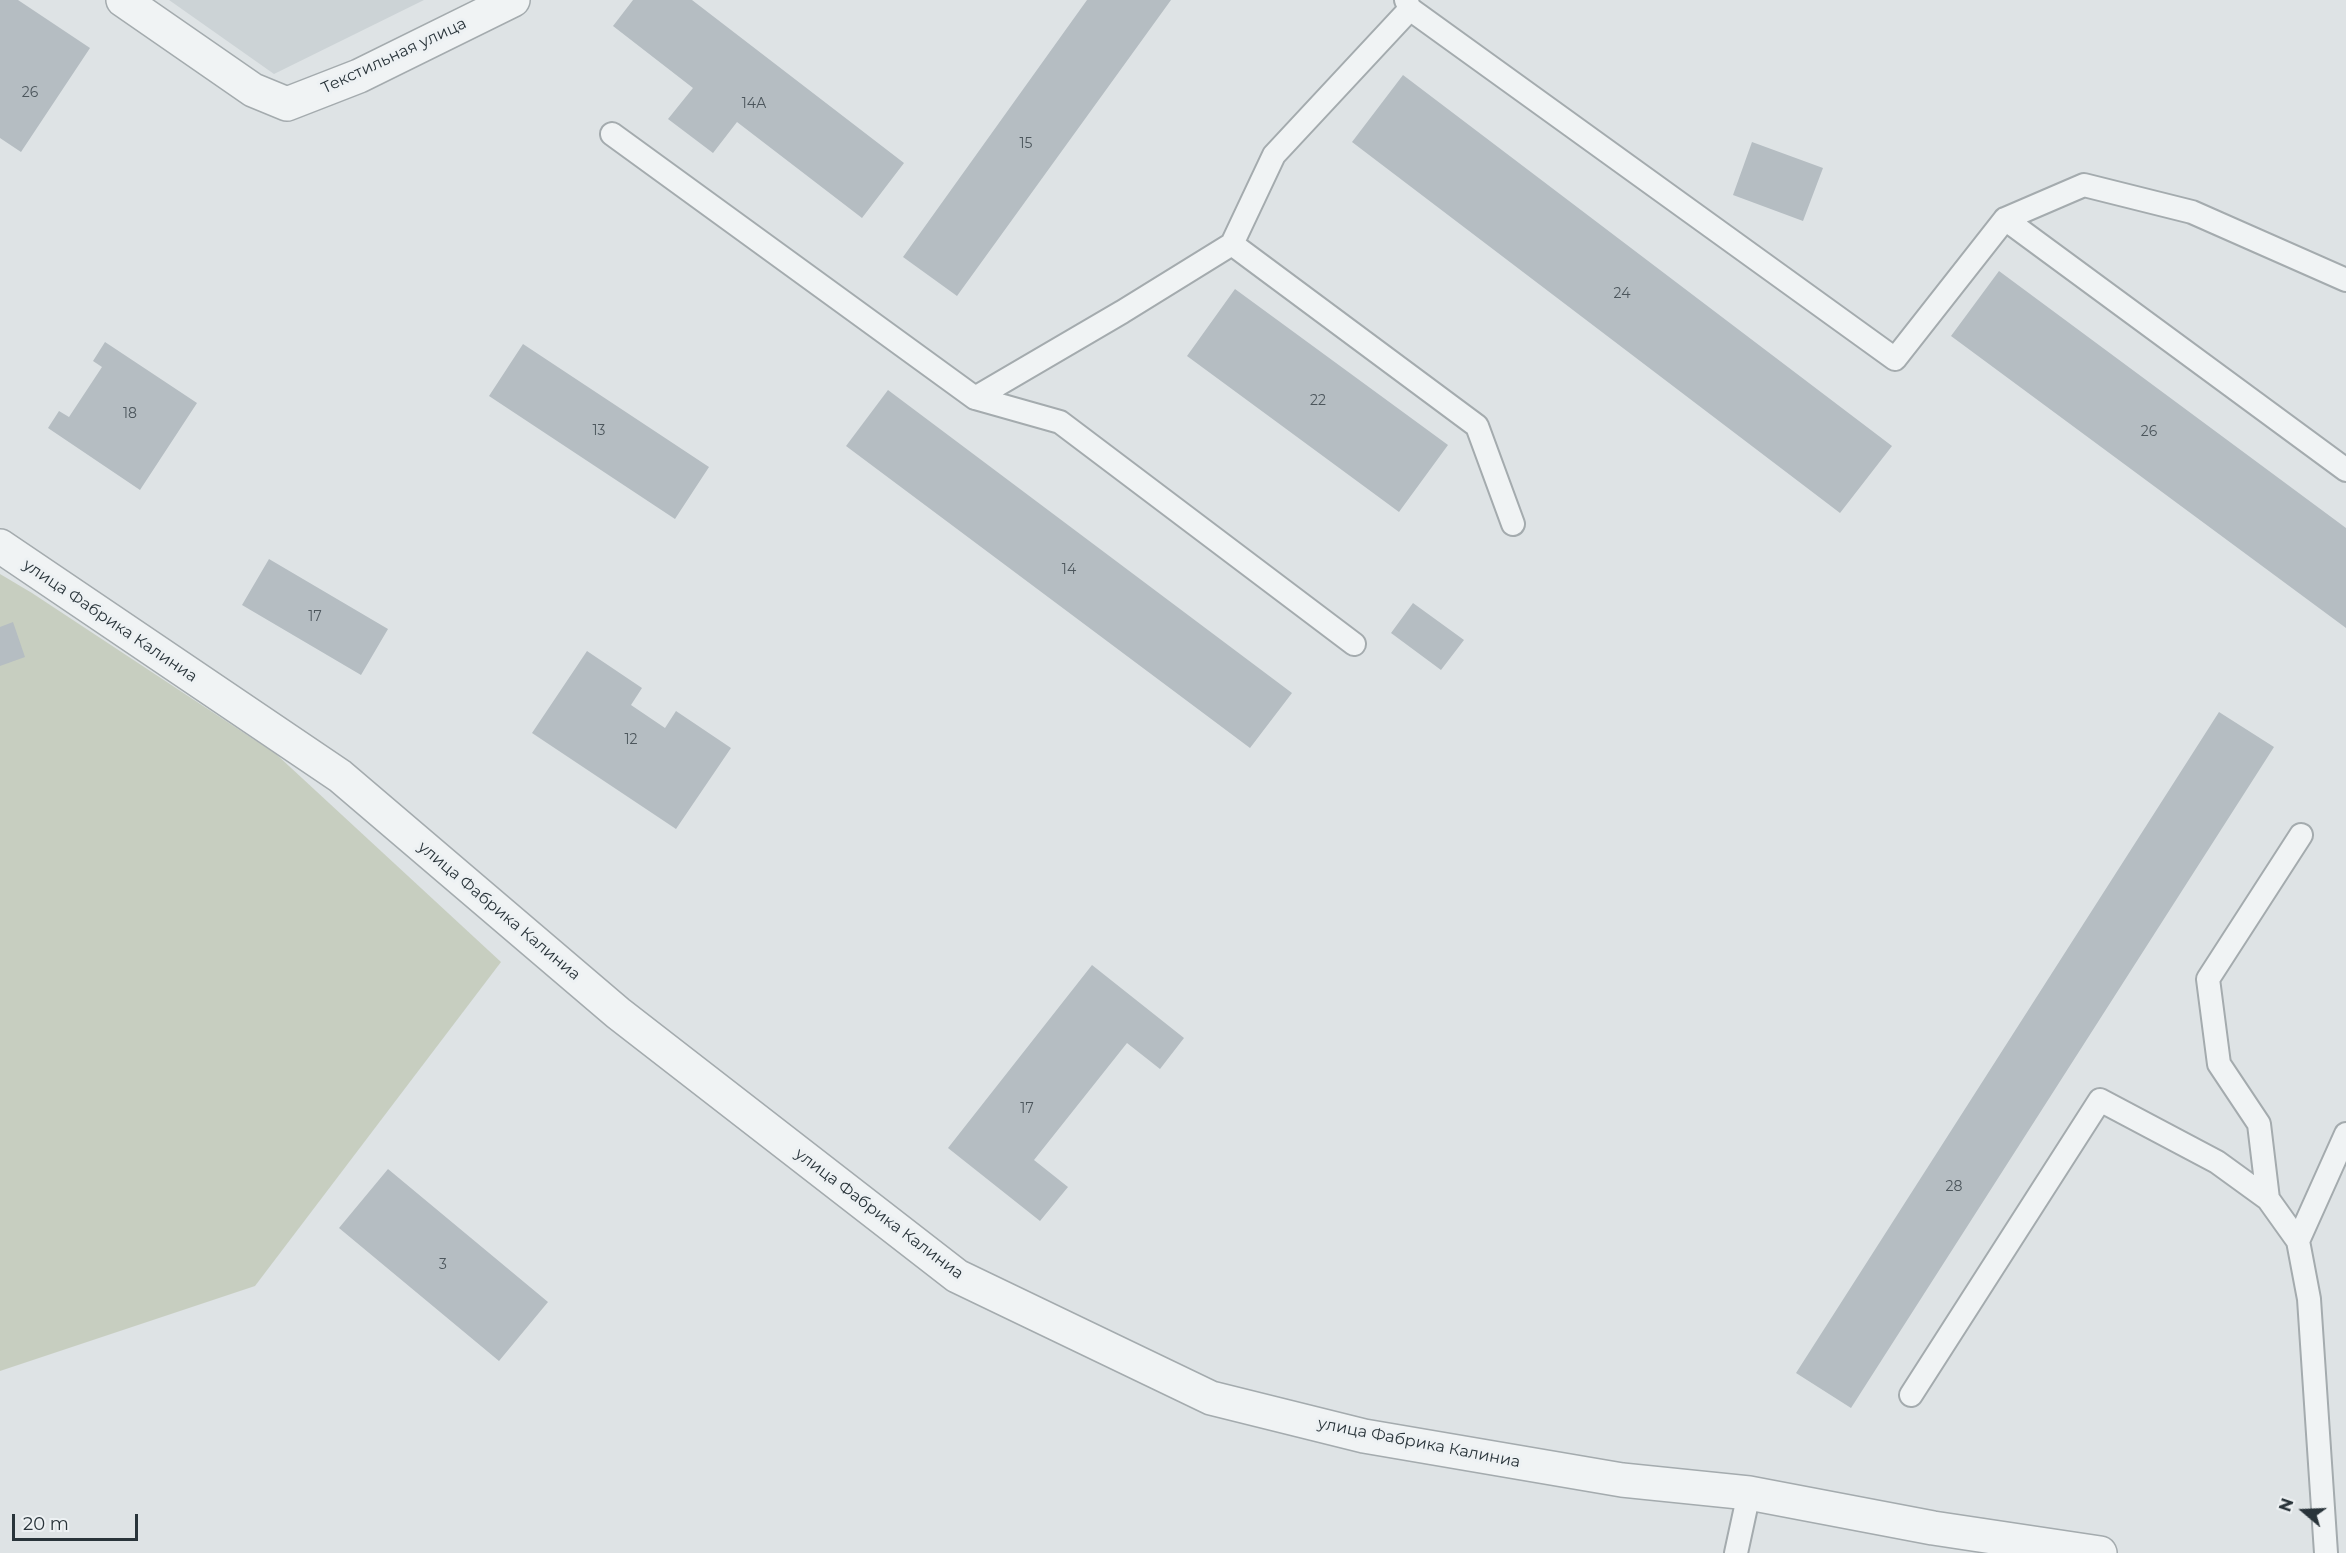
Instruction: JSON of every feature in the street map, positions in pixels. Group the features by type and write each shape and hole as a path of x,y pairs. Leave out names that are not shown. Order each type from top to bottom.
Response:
{"street":[{"name":"Текстильная улица","path":"123,0 253,90 288,104 359,76 513,0"},
{"name":"улица Фабрика Калиниа","path":"0,546 340,776 618,1013 957,1276 1211,1398 1364,1436 1622,1480 1749,1493 1933,1528 2100,1553"}],"lane":[{"path":"975,398 1232,244 1274,155 1408,4 1895,359 2005,219 2084,185 2192,212 2346,280"},
{"path":"612,134 975,398 1060,422 1353,644"},
{"path":"2005,219 2346,470"},
{"path":"1232,244 1477,426 1513,524"},
{"path":"2268,1199 2259,1124 2219,1064 2208,979 2301,835"},
{"path":"1911,1395 2100,1100 2217,1162 2268,1199 2298,1241 2309,1299 2326,1553"},
{"path":"2298,1241 2346,1134"},
{"path":"1736,1553 1749,1493"}],"shaded area":[{"path":"169,0 424,0 274,74"},
{"path":"0,574 276,754 501,962 255,1286 0,1371"}],"building":[{"path":"0,0 18,0 90,48 21,152 0,138"},
{"path":"633,0 692,0 904,163 862,218 737,122 713,153 668,119 693,88 613,26"},
{"path":"1087,0 1171,0 957,296 903,257"},
{"path":"1403,75 1892,446 1840,513 1352,142"},
{"path":"1752,142 1823,168 1803,221 1733,195"},
{"path":"1999,271 2346,528 2346,628 1951,336"},
{"path":"1235,289 1448,445 1399,512 1187,356"},
{"path":"105,342 197,403 140,490 48,428 59,411 69,417 102,367 93,361"},
{"path":"523,344 709,467 675,519 489,396"},
{"path":"888,390 1292,693 1250,748 846,446"},
{"path":"269,559 388,629 361,675 242,605"},
{"path":"1413,603 1464,640 1441,670 1391,633"},
{"path":"13,622 25,657 0,666 0,627"},
{"path":"587,651 642,688 631,705 665,728 676,711 731,748 676,829 532,733"},
{"path":"2219,712 2274,747 1851,1408 1796,1373"},
{"path":"1092,965 1184,1038 1160,1069 1127,1043 1034,1160 1068,1187 1040,1221 948,1148"},
{"path":"388,1169 548,1302 499,1361 339,1228"}]}
